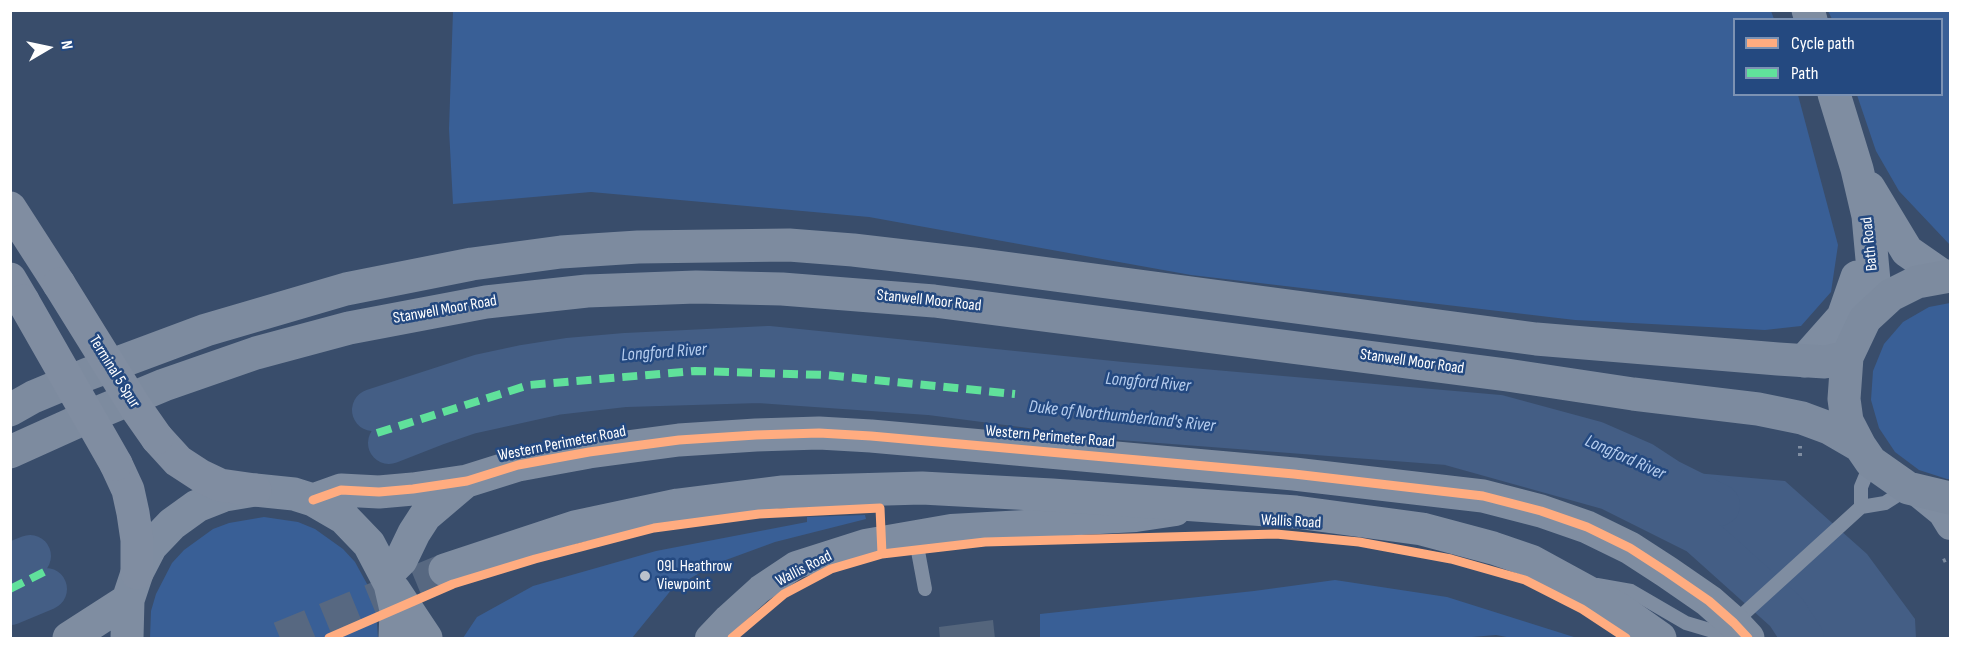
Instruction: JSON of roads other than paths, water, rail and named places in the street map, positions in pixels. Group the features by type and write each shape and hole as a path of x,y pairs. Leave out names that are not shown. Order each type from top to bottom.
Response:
{"highway":[{"name":"Terminal 5 Spur","path":"10,208 157,438 178,461 201,476 220,485 255,490"},
{"path":"17,290 116,464 128,490 137,540 132,587"}],"main road":[{"path":"10,410 33,397 88,374 206,330 345,289 472,264 561,252 649,246 789,245 853,250 1536,339 1804,361 1825,362 1847,357"},
{"path":"1866,454 1848,421 1844,399 1847,357 1865,320 1891,295 1917,282 1947,276"},
{"name":"Stanwell Moor Road","path":"10,452 164,385 256,353 349,328 443,308 486,302 587,291 696,287 782,289 934,301 1507,375 1769,412 1802,418 1829,428 1912,489"},
{"path":"1912,489 1950,498"}],"street":[{"name":"Bath Road","path":"1835,96 1857,168 1868,216 1874,281 1865,320"},
{"name":"Bath Road","path":"1857,168 1907,252 1947,276"},
{"path":"1804,361 1843,317 1856,279 1868,216"},
{"name":"Western Perimeter Road","path":"313,500 341,490 379,492 467,481 518,465 589,452 668,441 756,435 819,433 1060,452 1400,485 1483,496 1541,511 1587,526 1630,548 1709,601 1734,629"},
{"name":"Western Perimeter Road","path":"388,579 425,516 467,481"},
{"path":"445,570 575,526 678,505 781,492 922,488 1296,512 1422,529 1532,561 1619,609 1660,639"},
{"path":"1912,489 1942,513 1950,526"},
{"path":"127,639 132,587 151,546 172,524 197,506 225,495 255,490 294,494 313,500 344,518 369,544 426,639"},
{"name":"Wallis Road","path":"709,639 760,589 796,565 865,543 951,528 1136,518 1213,506"},
{"path":"388,579 396,610 395,639"},
{"path":"69,639 132,587"}],"lane":[{"path":"1858,509 1866,454"},
{"path":"1565,579 1632,591 1686,623 1734,629 1858,509 1885,503 1912,489"},
{"path":"915,535 925,590"}],"waterway":[{"name":"Longford River","path":"373,410 481,375 523,366 626,354 768,347 1121,383 1499,416 1595,442 1643,463 1669,480 1719,505"},
{"name":"Duke of Northumberland's River","path":"389,443 470,413 556,394 626,386 759,382 929,394 1121,419 1448,444 1609,489 1699,534 1786,612 1803,638"},
{"name":"Longford River","path":"10,564 30,556"},
{"name":"Duke of Northumberland's River","path":"10,604 46,589"}],"tunnel":[{"path":"280,638 445,570"}],"place":[{"name":"09L Heathrow Viewpoint","path":"645,576"}]}
